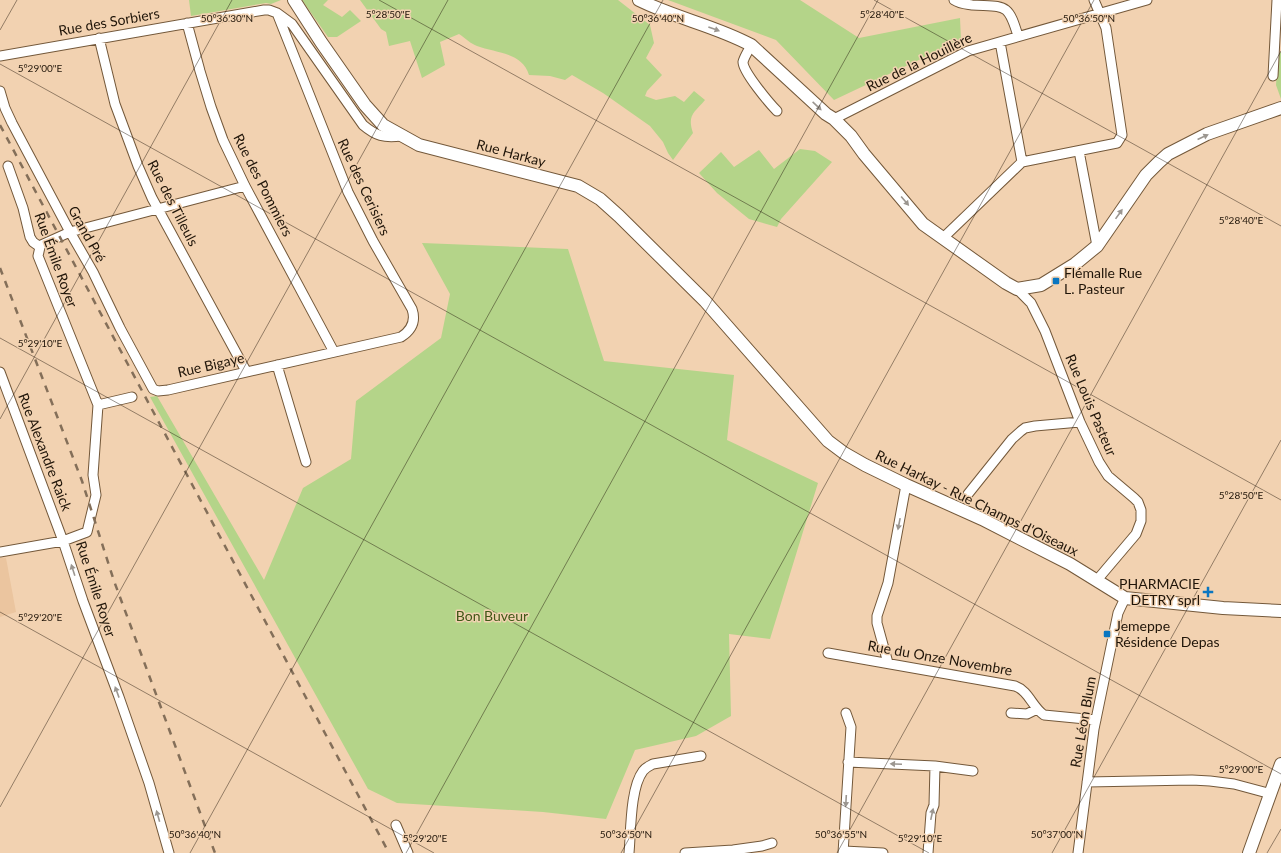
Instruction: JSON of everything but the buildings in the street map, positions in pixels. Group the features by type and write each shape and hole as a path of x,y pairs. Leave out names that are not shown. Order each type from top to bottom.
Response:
{"street":[{"name":"Rue Harkay","path":"294,0 365,105 383,125 419,145 578,186 600,199 705,301 732,332"},
{"path":"639,0 658,9 738,38 751,45 851,136 864,154 923,224 944,237 1006,283 1017,289 1041,285 1075,264 1097,246 1146,176 1168,154 1207,134 1281,108"},
{"path":"954,0 962,4 1003,8 1012,16 1018,36"},
{"path":"944,237 1022,162 1117,143 1122,135 1106,28 1094,0"},
{"name":"Rue de la Houillère","path":"834,119 968,51 1147,0"},
{"path":"1273,76 1277,0"},
{"name":"Rue des Sorbiers","path":"0,56 264,10 277,13"},
{"path":"277,13 292,24 354,114 363,124 379,135 388,138 401,136"},
{"name":"Rue des Cerisiers","path":"277,13 348,192 373,241 414,314 413,323 405,334 395,339 372,344"},
{"name":"Rue des Pommiers","path":"187,23 211,107 223,140 245,186 334,352"},
{"name":"Rue des Tilleuls","path":"99,38 111,89 123,128 138,166 158,208 246,371"},
{"path":"1000,42 1022,162"},
{"path":"751,45 743,62 745,68 766,100 777,111"},
{"name":"Grand Pré","path":"0,91 12,123 93,272 120,328 153,390"},
{"path":"1079,151 1097,246"},
{"name":"Rue Émile Royer","path":"8,166 23,208 30,237 40,247 38,256 98,405 93,475 96,495 94,505 87,532 63,541 83,601 149,783 169,853"},
{"path":"40,247 41,245 70,232 245,186"},
{"name":"Rue Louis Pasteur","path":"1017,289 1031,303 1045,331 1080,422 1104,472 1134,498 1141,510 1140,526 1134,536 1098,580"},
{"name":"Rue Harkay - Rue Champs d'Oiseaux","path":"732,332 828,441 844,453 906,485 982,519 1070,564 1125,598 1223,608 1281,611"},
{"name":"Rue Bigaye","path":"153,390 168,390 246,371 372,344"},
{"path":"277,365 306,462"},
{"name":"Rue Alexandre Raick","path":"0,372 63,541"},
{"path":"98,405 132,397"},
{"path":"968,494 1012,439 1025,428 1080,422"},
{"path":"888,664 877,623 877,616 888,583 906,485"},
{"path":"0,552 63,541"},
{"name":"Rue Léon Blum","path":"1078,853 1096,720 1118,614 1125,598"},
{"name":"Rue du Onze Novembre","path":"828,653 1015,686 1024,691 1044,715 1096,720"},
{"path":"1010,713 1027,714 1037,708"},
{"path":"846,713 851,727 844,852 883,853"},
{"path":"628,853 634,798 642,772 648,766 653,764 701,756"},
{"path":"848,762 935,766 974,770"},
{"path":"1248,853 1281,764"},
{"path":"928,853 931,813 934,805 935,766"},
{"path":"1087,782 1205,781 1234,784 1270,794"},
{"path":"396,825 408,853"},
{"path":"686,853 747,848 772,843"}],"shaded area":[{"path":"0,558 6,558 16,612 0,617"}],"green space":[{"path":"189,0 281,0 271,4 266,3 191,16"},
{"path":"302,0 328,0 323,5 342,17 350,10 361,21 337,37 328,37"},
{"path":"360,0 618,0 650,25 654,43 646,58 662,75 647,91 645,96 656,100 675,96 684,102 694,91 705,100 691,118 693,133 673,160 663,142 650,126 603,93 572,75 565,80 550,76 529,75 525,67 514,58 507,54 475,45 459,34 440,42 445,65 422,78 410,41 389,46 386,32 381,29"},
{"path":"668,0 800,0 859,38 960,18 961,40 834,100 776,40"},
{"path":"1281,52 1281,99 1276,85 1278,54"},
{"path":"800,149 815,151 832,162 781,219 777,227 749,219 717,193 699,173 721,152 734,167 759,150 774,169"},
{"name":"Bon Buveur","path":"422,243 568,249 604,361 734,375 727,440 818,483 770,639 729,634 731,716 696,736 635,750 606,819 543,812 397,803 368,789 150,397 157,396 264,580 303,488 351,459 356,401 441,338 450,294"}],"railway":[{"path":"0,125 389,853"},
{"path":"0,268 82,481 114,581 215,853"}],"place":[{"name":"Flémalle Rue L. Pasteur","path":"1056,281"},
{"name":"PHARMACIE DETRY sprl","path":"1208,592"},
{"name":"Jemeppe Résidence Depas","path":"1107,634"}]}
